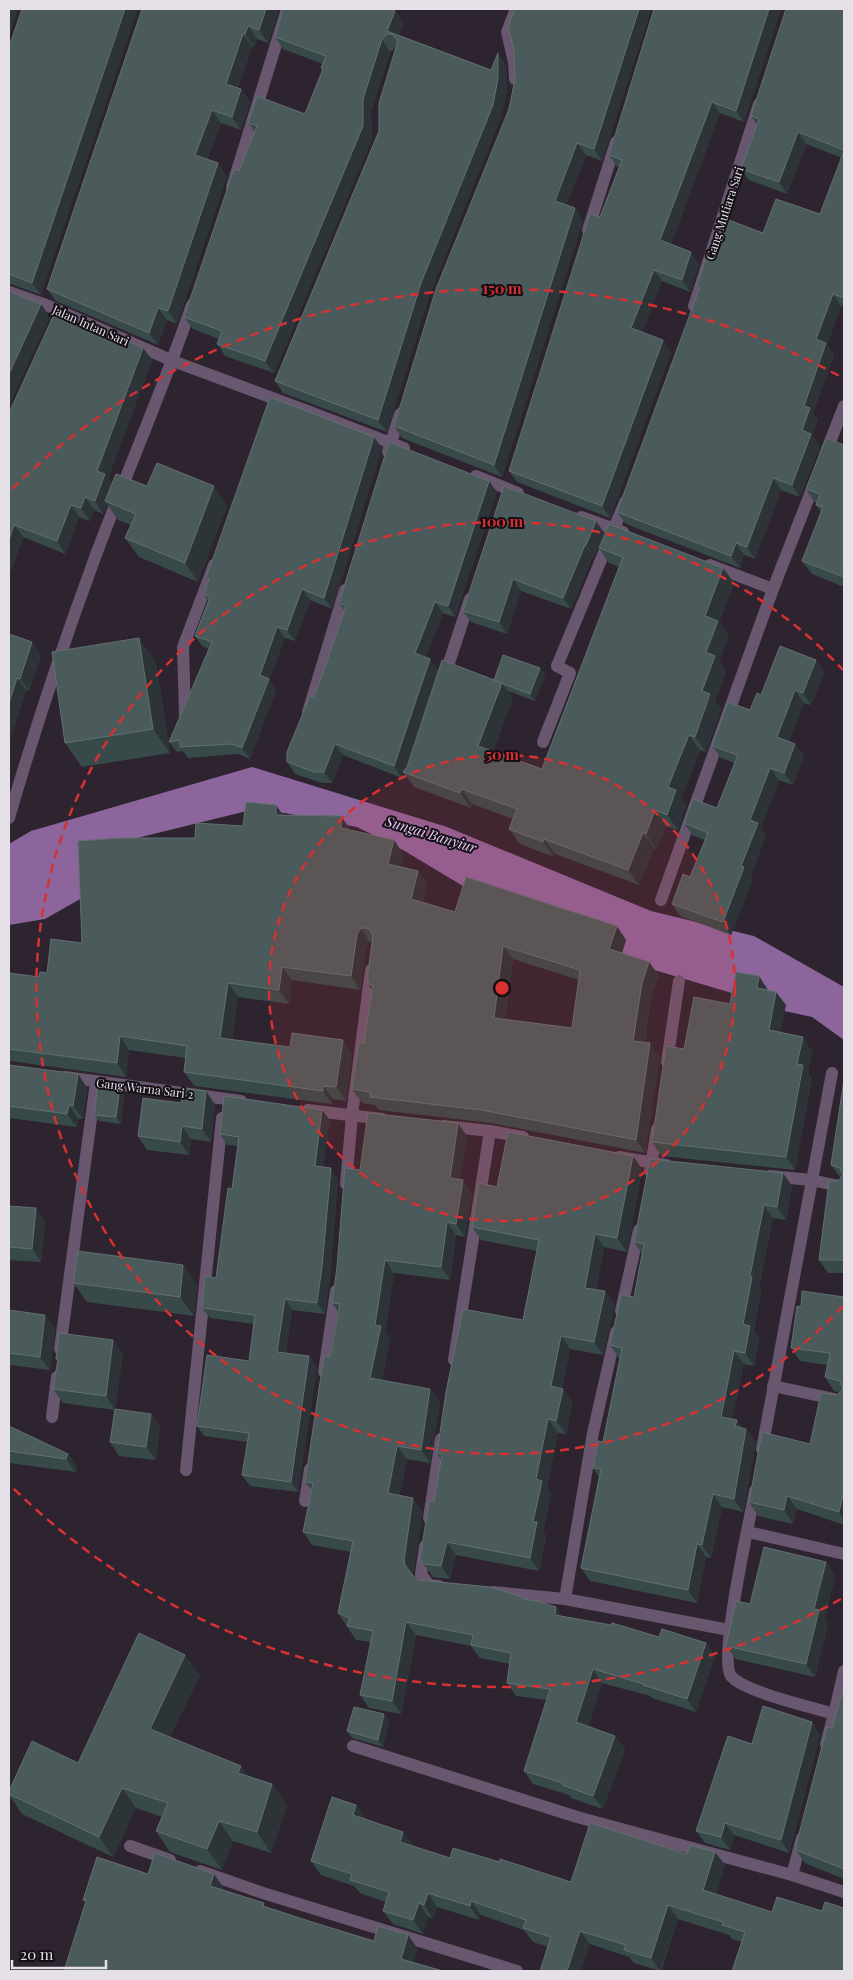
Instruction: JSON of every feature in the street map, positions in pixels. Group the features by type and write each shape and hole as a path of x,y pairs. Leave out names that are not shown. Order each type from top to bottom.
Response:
{"street":[{"path":"228,201 287,9"},
{"path":"515,91 514,62 507,32 516,9"},
{"name":"Gang Mutiara Sari","path":"692,313 762,94"},
{"path":"583,245 619,132"},
{"path":"46,305 52,289"},
{"name":"Jalan Intan Sari","path":"9,292 46,305 60,316 173,361 418,454"},
{"path":"9,818 39,715 93,562 173,361 196,295"},
{"path":"385,462 405,398"},
{"path":"661,900 773,590 844,406"},
{"path":"462,471 533,499"},
{"path":"543,742 570,673 557,666 629,492"},
{"path":"570,512 634,536"},
{"path":"185,716 183,646 218,555"},
{"path":"699,561 773,590"},
{"path":"307,715 350,575"},
{"path":"441,686 476,582"},
{"path":"346,1192 352,1115 373,959"},
{"path":"666,1070 679,981"},
{"path":"760,1464 832,1073"},
{"name":"Gang Warna Sari 2","path":"48,1075 254,1102"},
{"path":"52,1417 96,1082"},
{"path":"186,1470 224,1098"},
{"path":"293,1108 391,1120"},
{"path":"648,1183 659,1116"},
{"path":"430,1124 490,1130 537,1140"},
{"path":"452,1372 490,1130"},
{"path":"604,1154 652,1163 682,1166"},
{"path":"761,1175 811,1180 844,1187"},
{"path":"565,1599 592,1433 640,1222"},
{"path":"322,1385 338,1278"},
{"path":"773,1386 844,1401"},
{"path":"443,1430 421,1574 429,1585 448,1587"},
{"path":"305,1501 312,1453"},
{"path":"756,1483 729,1630 727,1667 730,1675 750,1688 834,1714"},
{"path":"748,1532 844,1554"},
{"path":"477,1590 565,1599 729,1630"},
{"path":"824,1752 844,1671"},
{"path":"353,1746 577,1817 792,1875 844,1892"},
{"path":"792,1875 805,1828"},
{"path":"130,1846 263,1893 517,1971"}],"water":[{"name":"Sungai Banyiur","path":"252,767 447,827 651,911 754,936 844,987 844,1040 812,1017 771,1008 752,999 553,940 403,850 357,827 285,813 247,811 84,851 82,898 45,919 9,925 9,844 31,831"}],"building":[{"path":"22,9 125,9 32,283 9,274 9,47"},
{"path":"142,9 266,9 259,30 248,26 245,34 243,34 226,84 241,89 232,117 212,110 195,155 218,163 168,311 158,308 149,333 47,289"},
{"path":"283,9 388,9 395,11 387,31 491,70 498,53 498,78 493,105 421,283 378,420 275,381 379,131 379,103 397,44 397,40 392,34 387,34 382,39 363,99 363,126 265,361 217,344 222,331 184,317 234,169 239,171 257,126 248,123 257,96 305,114 323,69 321,68 326,56 275,37"},
{"path":"515,9 639,9 594,149 577,143 555,201 575,208 494,465 394,426 436,289 509,109 515,79 514,50 508,26"},
{"path":"654,9 769,9 736,111 712,102 660,240 691,252 682,280 654,270 631,328 663,340 602,506 509,471 590,214 600,217 622,160 609,155"},
{"path":"786,9 844,9 844,150 798,132 779,182 741,169 759,119 751,116"},
{"path":"844,151 844,298 833,294 816,339 826,343 804,406 810,408 802,430 811,434 792,485 773,478 747,547 736,543 731,556 617,512 700,287 697,286 706,257 711,259 726,219 763,233 776,199 820,214"},
{"path":"9,291 41,304 9,374"},
{"path":"56,310 143,348 97,471 105,474 95,501 85,497 81,508 71,505 57,541 14,525 9,540 9,413"},
{"path":"270,397 374,437 324,598 302,589 287,630 277,627 260,675 269,679 242,748 231,744 180,747 180,740 169,742 212,642 195,636 210,597 204,594 209,579 206,578"},
{"path":"826,438 844,445 844,577 802,561 823,507 816,505 820,494 806,489"},
{"path":"389,442 489,481 448,606 435,602 415,653 430,659 394,766 335,744 324,772 314,772 287,762 287,752 310,696 313,697 319,684 346,606 339,603"},
{"path":"157,463 214,486 185,563 125,538 136,514 105,501 116,474 147,486"},
{"path":"504,486 596,521 563,598 513,579 499,622 463,611"},
{"path":"609,524 723,568 705,616 718,621 706,652 715,656 702,691 710,694 695,737 689,735 668,787 676,790 667,815 655,810 646,834 643,833 628,870 544,839 543,842 509,829 517,809 462,789 460,793 403,772 407,767 442,660 502,683 478,746 542,769 623,557 599,548"},
{"path":"9,634 32,642 20,679 17,678 9,703"},
{"path":"139,638 153,729 65,743 52,652"},
{"path":"780,646 816,660 803,693 795,690 777,737 795,744 784,773 770,768 750,820 758,823 741,866 744,867 723,922 672,904 683,874 690,877 708,833 684,823 693,799 717,808 738,755 712,746 728,702 750,710 757,693 761,695"},
{"path":"503,655 540,668 530,694 494,680"},
{"path":"246,802 276,805 276,815 341,816 341,828 394,840 388,864 418,871 411,899 455,912 466,877 617,926 609,949 649,962 642,983 633,1041 650,1043 636,1140 482,1110 370,1097 370,1092 352,1089 359,1042 364,1043 373,985 368,984 369,979 367,979 373,936 370,929 366,928 361,928 357,934 351,976 282,967 279,990 228,983 220,1038 290,1047 292,1033 343,1040 336,1087 323,1086 323,1091 184,1072 187,1046 120,1036 117,1063 9,1049 9,973 39,977 40,972 47,973 51,939 82,943 78,841 120,838 195,838 196,823 243,826","holes":["503,946 580,970 572,1028 494,1018"]},
{"path":"736,972 759,976 757,988 776,992 769,1030 803,1037 797,1064 803,1065 786,1157 652,1142 666,1046 684,1049 694,997 730,1004"},
{"path":"9,1065 78,1074 73,1106 69,1105 67,1114 9,1106"},
{"path":"844,1080 844,1260 819,1260 829,1181 838,1181 843,1175 840,1168 831,1165"},
{"path":"98,1083 120,1086 116,1117 94,1115"},
{"path":"183,1088 206,1091 202,1129 182,1126 180,1142 138,1136 143,1098 181,1103"},
{"path":"224,1096 322,1110 315,1166 331,1168 317,1303 285,1299 277,1352 309,1356 291,1482 242,1475 249,1433 197,1426 207,1355 249,1361 255,1315 202,1308 205,1276 216,1278 228,1188 232,1189 239,1137 220,1134"},
{"path":"368,1113 458,1123 450,1178 463,1180 456,1224 447,1222 441,1267 385,1260 375,1325 381,1326 370,1378 430,1389 421,1450 397,1446 388,1493 413,1498 404,1560 405,1565 414,1577 419,1580 490,1587 522,1597 522,1599 556,1607 555,1615 611,1625 612,1623 659,1637 662,1629 706,1643 687,1699 593,1669 576,1722 615,1736 593,1796 562,1785 563,1783 524,1771 550,1689 507,1683 511,1653 471,1645 473,1635 406,1622 392,1701 360,1695 373,1631 347,1626 350,1618 338,1613 353,1541 303,1532 313,1483 305,1482 324,1356 330,1357 340,1304 332,1303 337,1267 345,1168 360,1170"},
{"path":"508,1132 633,1156 617,1238 595,1234 585,1288 605,1291 594,1342 561,1336 551,1386 563,1389 556,1421 548,1419 536,1479 542,1481 533,1522 537,1522 530,1558 447,1542 441,1566 424,1564 420,1559 429,1501 434,1502 442,1454 437,1453 446,1392 463,1309 523,1320 539,1240 472,1227 479,1183 497,1187"},
{"path":"650,1159 783,1173 777,1207 764,1205 743,1324 750,1326 745,1353 734,1351 721,1417 737,1420 735,1426 746,1429 734,1499 713,1494 702,1545 697,1544 688,1590 581,1568 601,1469 593,1468 598,1441 603,1442 622,1348 610,1345 621,1295 634,1297 644,1244 634,1242"},
{"path":"9,1206 36,1208 32,1249 9,1247"},
{"path":"78,1251 183,1265 180,1297 73,1283"},
{"path":"802,1291 844,1297 844,1491 839,1512 787,1496 784,1510 749,1502 762,1432 810,1444 821,1393 837,1395 843,1389 840,1381 825,1377 830,1353 791,1348 797,1306 801,1307"},
{"path":"9,1310 45,1315 40,1357 9,1353"},
{"path":"59,1333 113,1340 106,1396 53,1389 58,1359 56,1359"},
{"path":"115,1409 151,1414 146,1447 110,1442"},
{"path":"9,1426 68,1454 66,1459 9,1451"},
{"path":"764,1547 826,1562 814,1609 819,1610 806,1664 726,1646 736,1601 750,1604"},
{"path":"139,1633 185,1655 150,1729 241,1766 238,1773 272,1784 257,1832 219,1821 207,1849 156,1831 168,1803 122,1788 99,1837 9,1794 32,1741 78,1763"},
{"path":"844,1687 844,1869 796,1850 798,1846 796,1845 827,1727 832,1728"},
{"path":"763,1706 812,1722 781,1840 725,1823 721,1837 696,1831 728,1736 752,1744"},
{"path":"354,1707 384,1714 378,1740 347,1731"},
{"path":"332,1797 356,1805 353,1815 403,1832 400,1842 450,1858 453,1848 500,1862 500,1859 571,1882 590,1823 687,1854 690,1845 715,1852 703,1890 772,1912 777,1897 822,1911 825,1902 844,1908 844,1971 732,1971 745,1932 722,1925 723,1922 668,1905 651,1958 624,1950 626,1945 580,1931 567,1971 540,1971 551,1937 523,1928 526,1920 471,1901 470,1906 428,1893 424,1905 419,1903 413,1920 383,1911 389,1892 350,1880 352,1874 311,1861"},
{"path":"155,1853 214,1874 210,1886 264,1903 263,1906 315,1923 374,1941 378,1926 408,1935 401,1959 443,1971 64,1971 86,1901 83,1900 97,1857 148,1874"}]}
